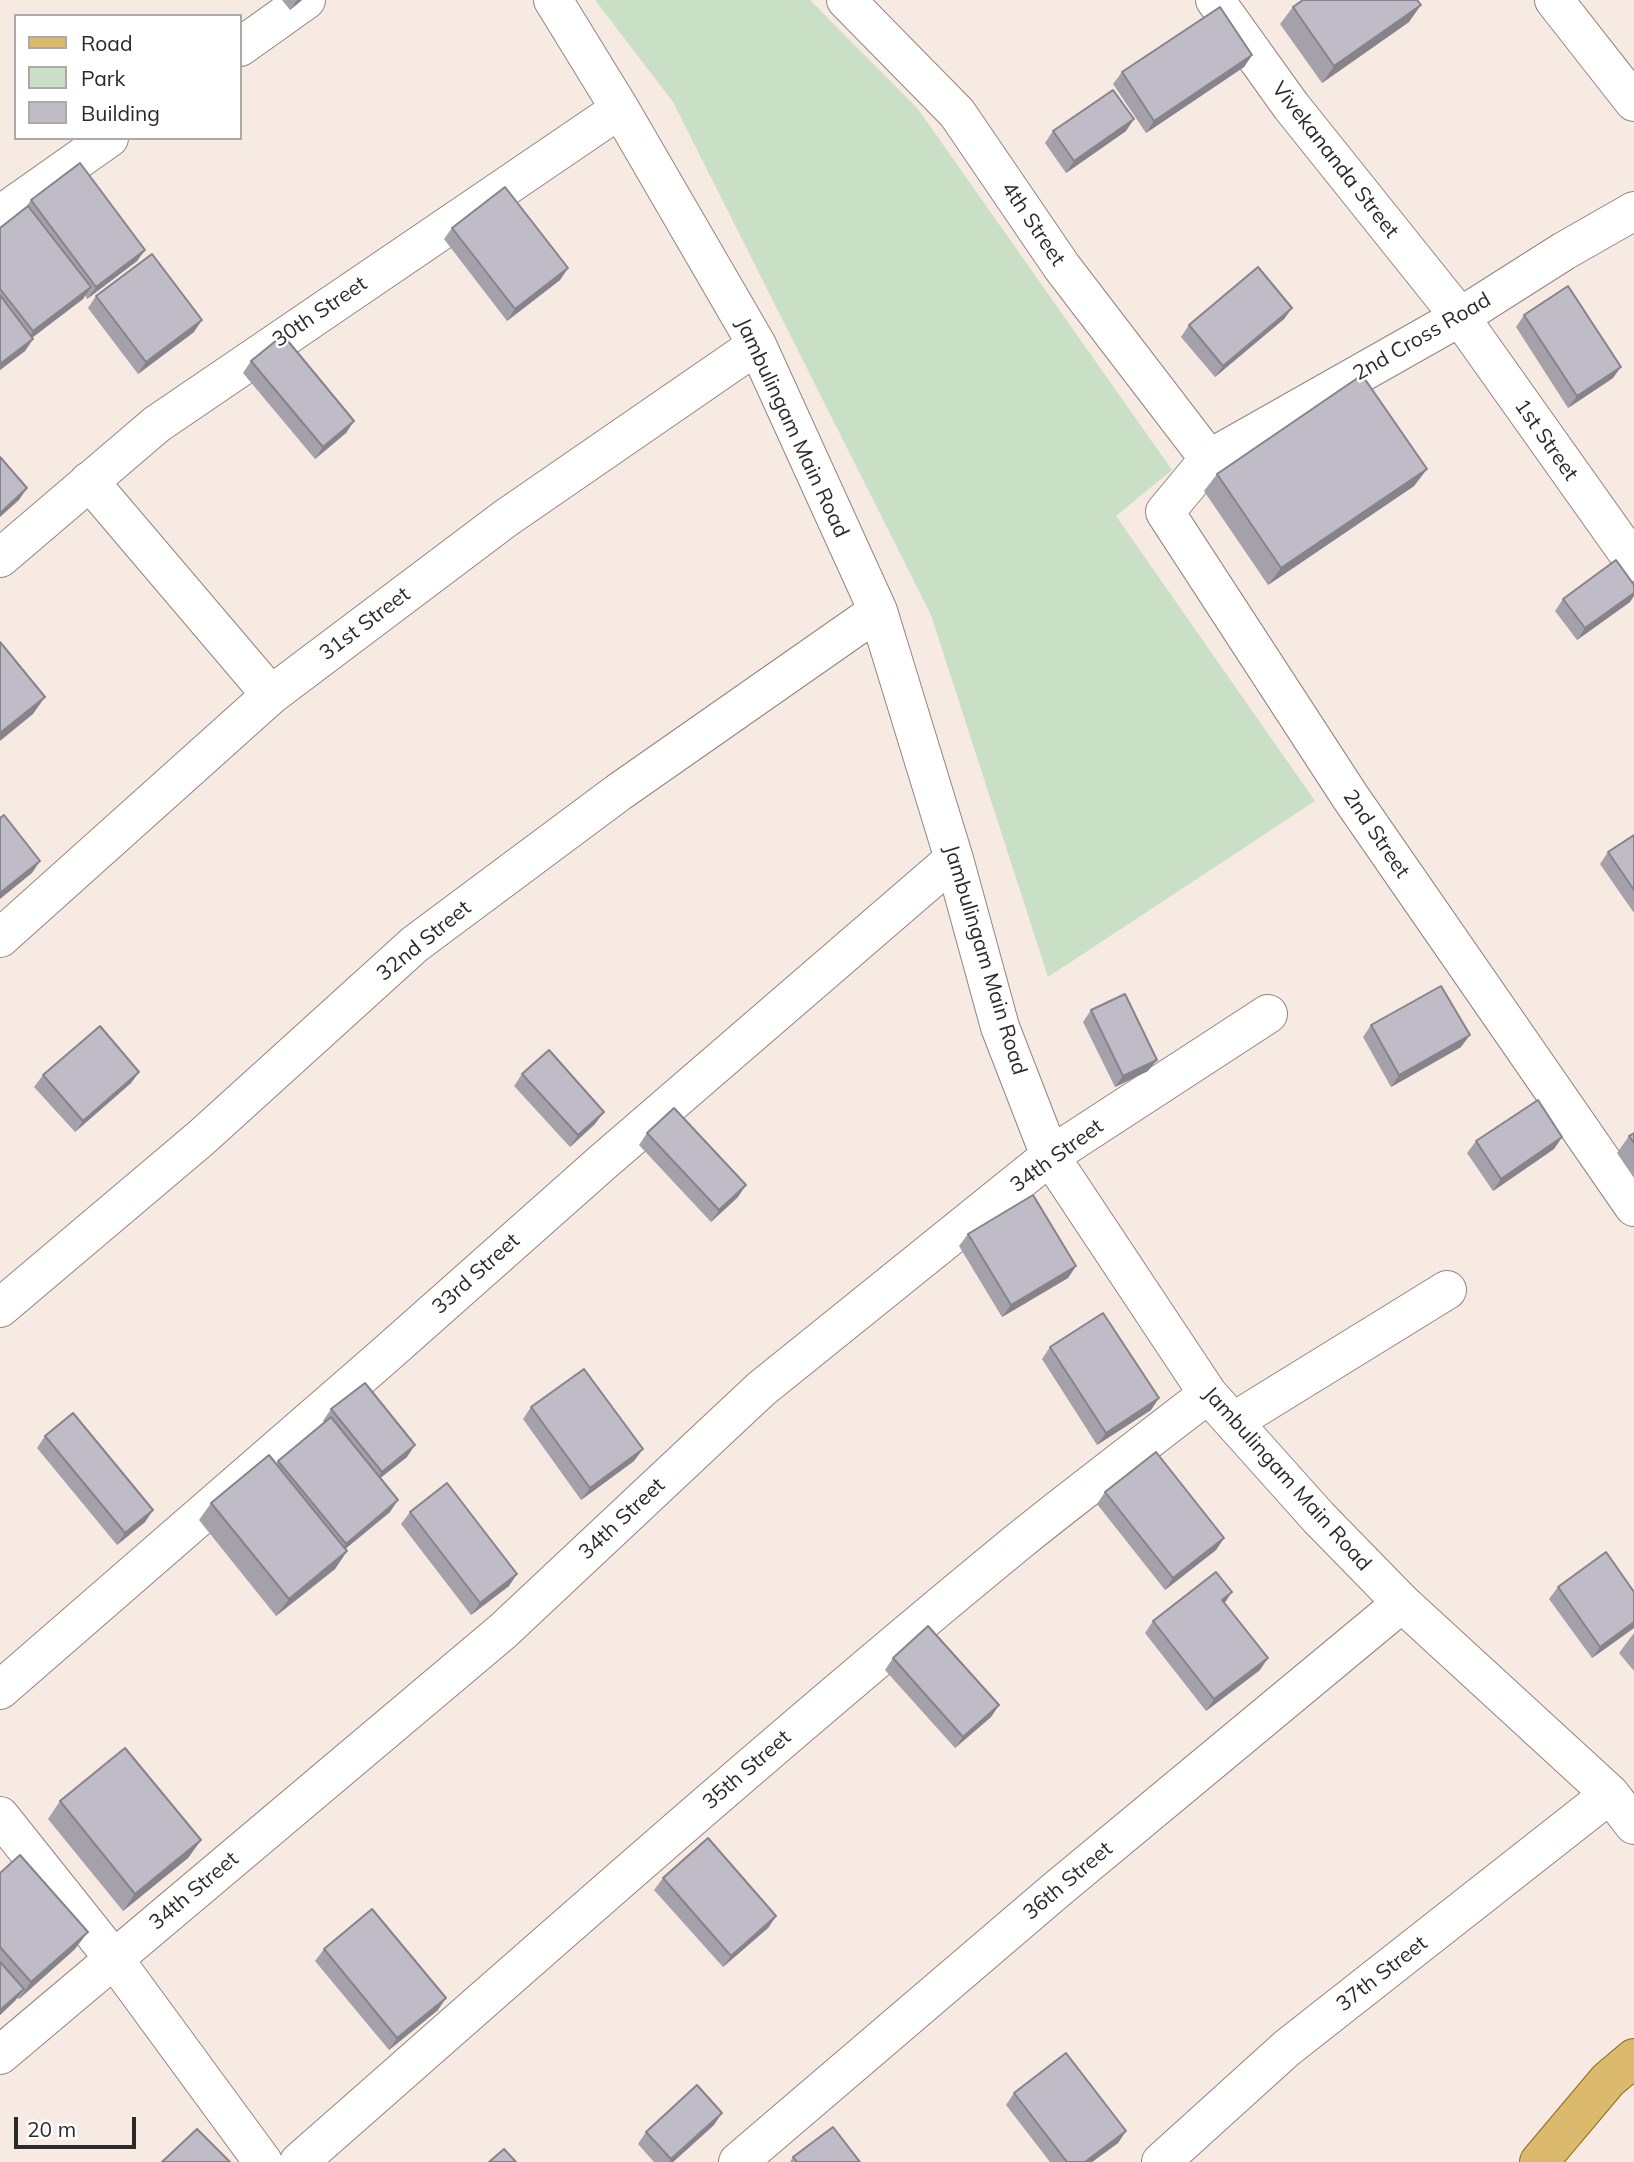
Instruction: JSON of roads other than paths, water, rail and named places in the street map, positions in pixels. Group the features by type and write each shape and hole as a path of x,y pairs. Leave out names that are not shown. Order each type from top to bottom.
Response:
{"main road":[{"path":"1539,2162 1608,2080 1634,2058"}],"street":[{"path":"242,46 306,0"},
{"name":"Jambulingam Main Road","path":"553,0 620,109 757,345 878,611 954,859 1000,1027 1051,1156 1208,1394 1319,1518 1402,1603 1610,1794 1634,1825"},
{"name":"4th Street","path":"846,0 957,113 1062,267 1209,459"},
{"name":"Vivekananda Street","path":"1215,0 1291,106 1460,317"},
{"path":"1554,0 1634,102"},
{"name":"30th Street","path":"0,558 157,424 620,109"},
{"path":"0,215 106,140"},
{"name":"2nd Cross Road","path":"1209,459 1460,317 1564,251 1634,211"},
{"name":"1st Street","path":"1460,317 1634,562"},
{"name":"31st Street","path":"0,938 271,695 506,518 757,345"},
{"name":"2nd Street","path":"1209,459 1165,512 1351,798 1634,1207"},
{"path":"89,481 271,695"},
{"name":"32nd Street","path":"0,1308 201,1138 415,944 619,792 878,611"},
{"name":"33rd Street","path":"0,1690 604,1161 954,859"},
{"name":"34th Street","path":"0,2055 503,1631 761,1389 1051,1156 1268,1014"},
{"path":"1233,1422 1447,1290"},
{"name":"35th Street","path":"299,2162 840,1690 1022,1539 1208,1394"},
{"name":"36th Street","path":"738,2162 1055,1891 1402,1603"},
{"name":"37th Street","path":"1161,2162 1287,2048 1610,1794"},
{"path":"0,1816 114,1959 263,2162"}]}
